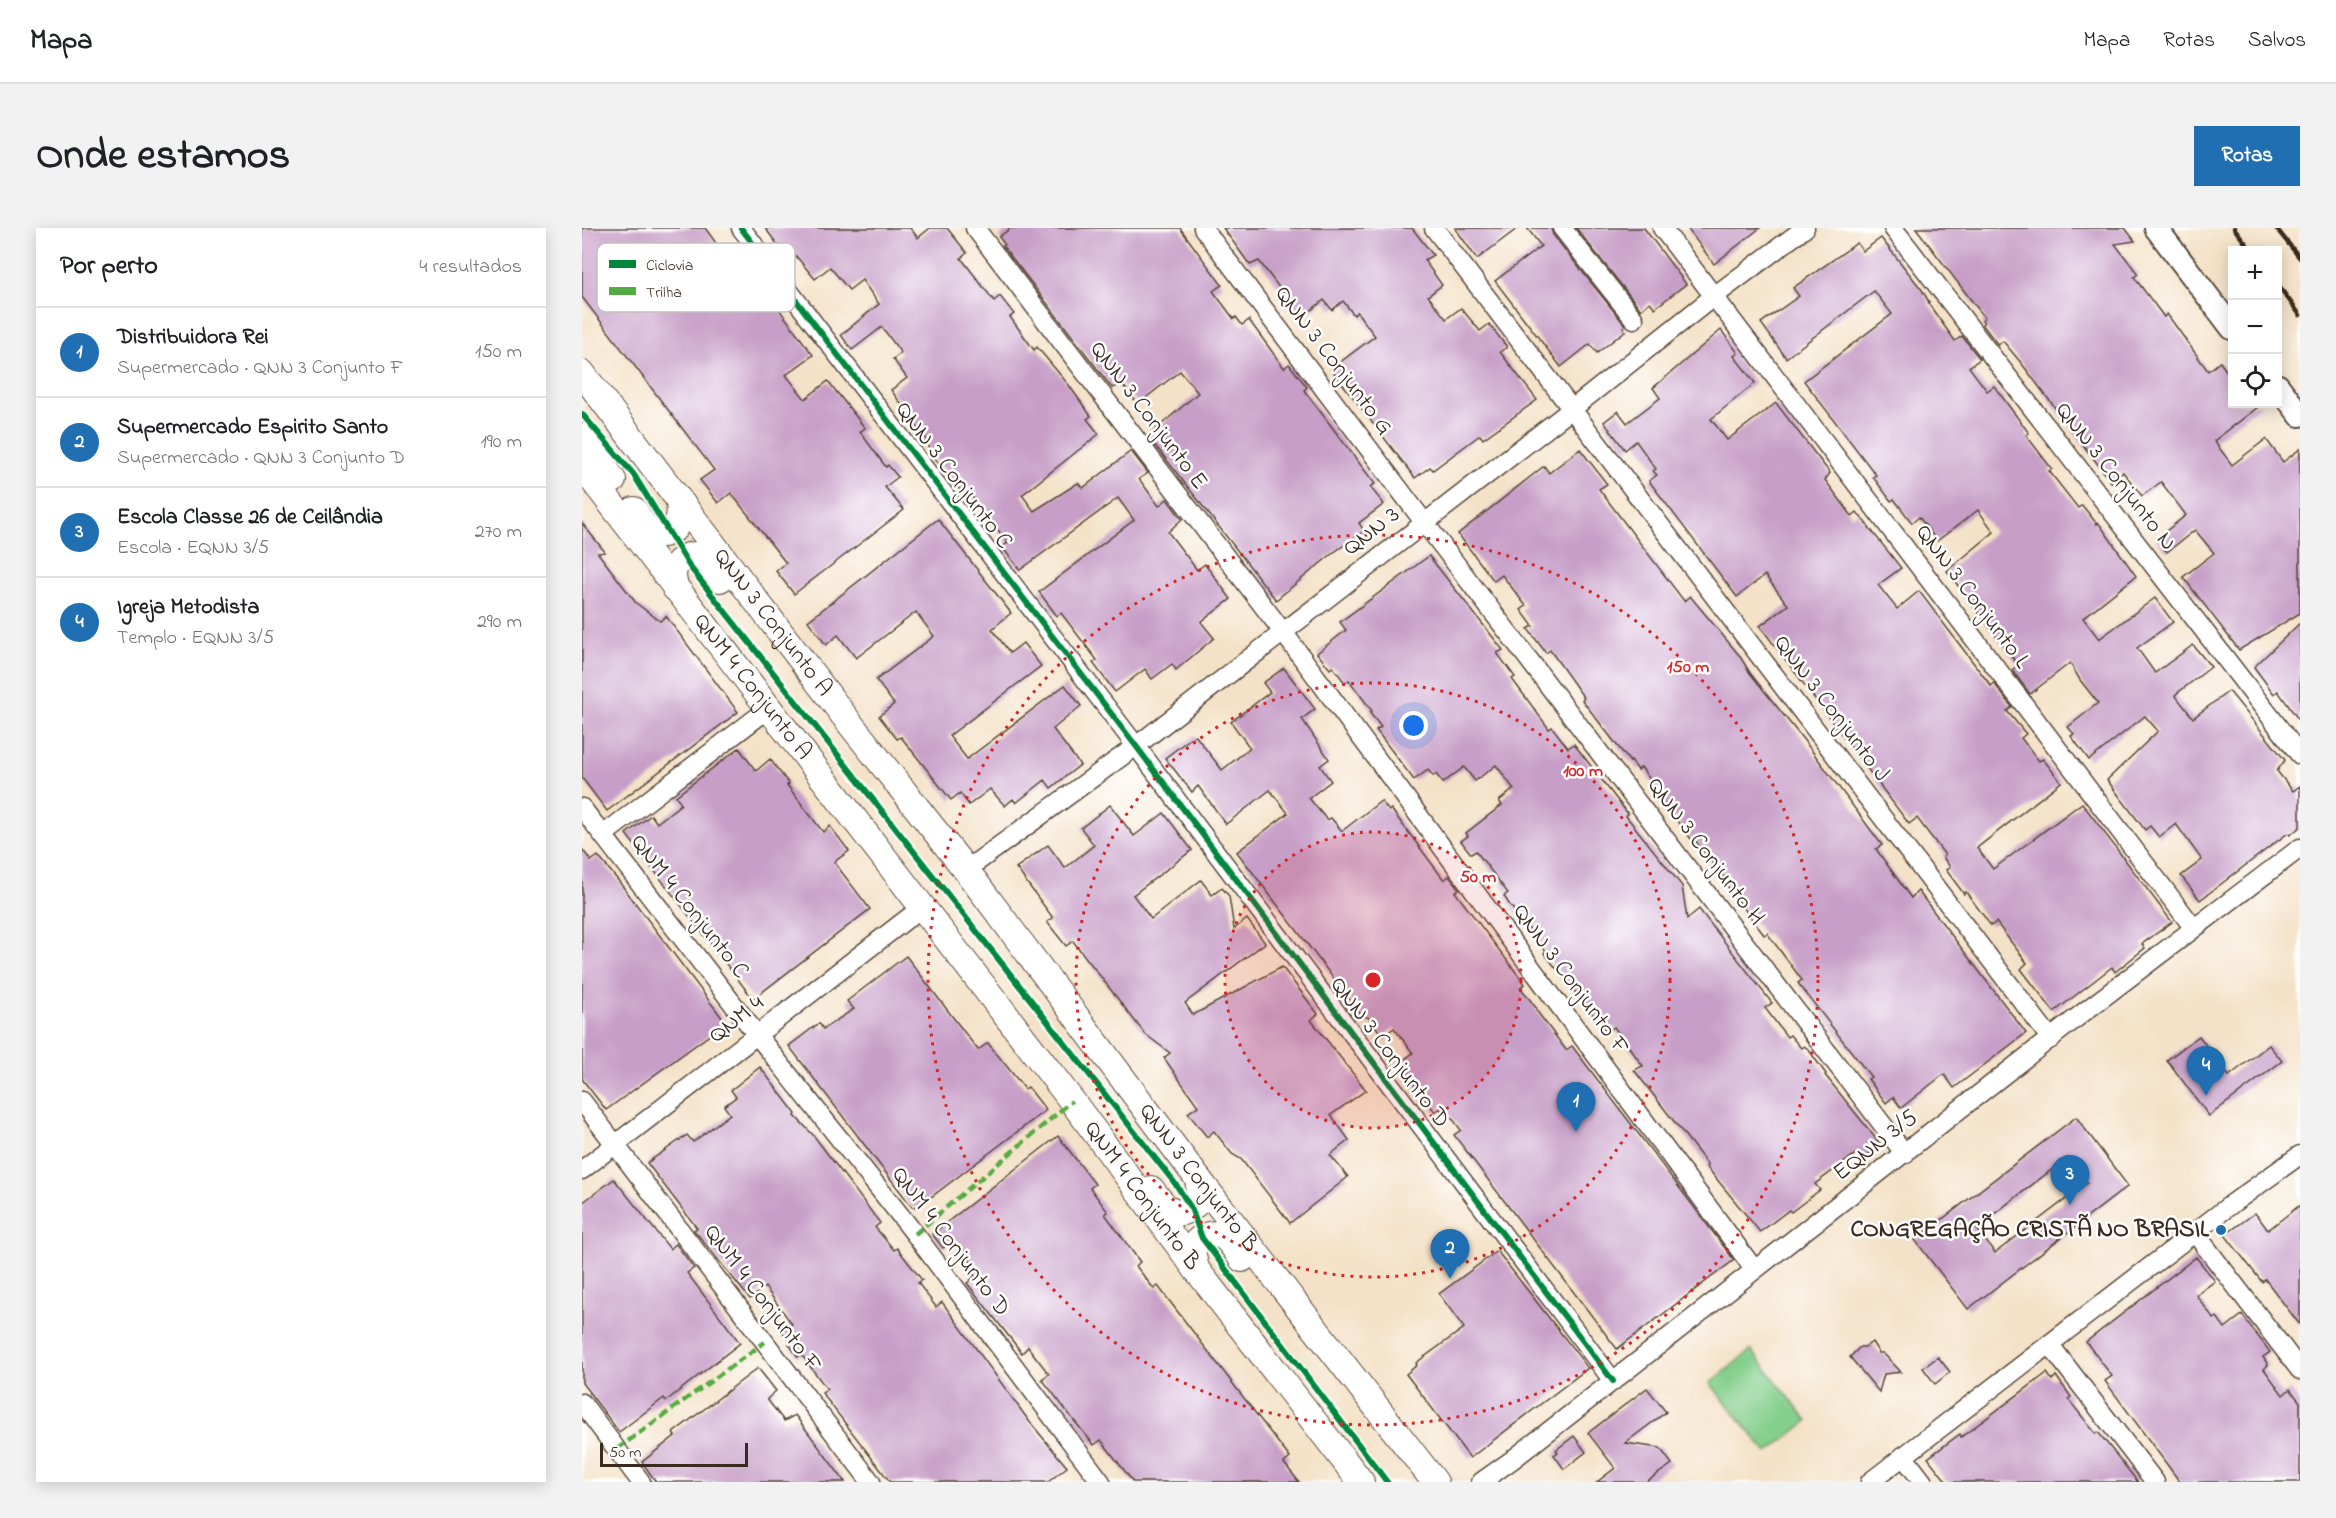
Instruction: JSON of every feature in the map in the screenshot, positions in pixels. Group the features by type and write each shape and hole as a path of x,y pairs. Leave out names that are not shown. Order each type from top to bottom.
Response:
{"main road":[{"name":"QNN 3 Conjunto A","path":"582,373 848,722 966,870"},
{"path":"582,436 648,530 658,534 671,532 677,525 680,515 679,502"},
{"name":"QNM 4 Conjunto A","path":"582,466 921,908"},
{"path":"675,588 673,574 679,561 696,555 704,558 781,659 848,722"},
{"name":"QNN 3 Conjunto B","path":"966,870 1199,1180 1435,1482"},
{"name":"QNM 4 Conjunto B","path":"921,908 1040,1060 1196,1269 1361,1482"},
{"path":"1040,1060 1088,1103 1165,1207 1178,1212 1191,1208 1198,1202 1199,1180"},
{"path":"1196,1269 1193,1250 1197,1241 1216,1233 1227,1239 1320,1360 1379,1409"}],"street":[{"name":"QNN 3 Conjunto C","path":"741,228 752,243"},
{"name":"QNN 3 Conjunto E","path":"975,228 1283,632"},
{"name":"QNN 3 Conjunto G","path":"1203,228 1424,522"},
{"name":"QNN 3 Conjunto J","path":"1434,228 2051,1039"},
{"path":"1562,228 1634,319"},
{"name":"QNN 3 Conjunto L","path":"1662,228 2193,927"},
{"name":"QNN 3 Conjunto N","path":"1893,228 2300,755"},
{"path":"2156,228 2228,323"},
{"name":"QNN 3","path":"966,870 1136,746 1572,409 1796,231"},
{"name":"QNN 3 Conjunto C","path":"795,299 1136,746"},
{"path":"2282,392 2300,415"},
{"name":"QNN 3 Conjunto H","path":"1424,522 1905,1154"},
{"name":"QNN 3 Conjunto F","path":"1283,632 1754,1269"},
{"path":"603,835 768,709"},
{"name":"QNN 3 Conjunto D","path":"1136,746 1613,1382"},
{"name":"QNM 4 Conjunto C","path":"582,808 758,1035"},
{"name":"EQNN 3/5","path":"1481,1482 1613,1382 1754,1269 1905,1154 2193,927 2300,848"},
{"name":"QNM 4","path":"582,1170 921,908"},
{"name":"QNM 4 Conjunto D","path":"758,1035 915,1234 1101,1482"},
{"name":"QNM 4 Conjunto F","path":"582,1101 872,1482"},
{"path":"1870,1482 2300,1155"},
{"path":"2195,1233 2300,1370"},
{"path":"2050,1345 2155,1482"},
{"path":"582,1403 641,1482"},
{"path":"1903,1456 1923,1482"}],"green space":[{"path":"1751,1350 1808,1421 1767,1453 1710,1383"}],"building":[{"path":"582,228 705,228 716,243 597,243 597,312 781,312 813,355 786,375 805,399 828,381 865,428 860,432 886,467 888,465 898,477 885,487 904,510 794,594 776,571 786,563 731,493 718,503 700,480 714,470 582,297"},
{"path":"765,228 910,228 918,238 930,228 947,228 967,253 961,258 994,301 1000,296 1014,314 1010,317 1034,350 1037,347 1068,384 1091,416 1087,419 1099,434 1022,495 1034,511 1078,483 1083,488 1131,451 1148,473 1139,479 1159,506 1167,499 1182,519 1168,532 1197,570 1205,564 1231,599 1201,622 1214,638 1176,670 1172,664 1152,679 1145,669 1115,692 1093,663 1097,660 1061,613 1057,616 1039,592 1134,520 1118,498 1020,570 1002,547 1008,543 970,494 967,499 930,452 925,442 927,440 891,390 907,378 893,359 901,353 882,327 852,350 841,335 879,304 862,280 849,290 830,267 815,279 795,257 795,243 776,243"},
{"path":"1011,228 1180,228 1222,285 1213,291 1234,319 1236,317 1242,325 1249,320 1284,368 1289,364 1307,387 1304,390 1375,484 1370,487 1384,504 1359,523 1364,531 1333,553 1276,600 1148,436 1198,393 1180,371 1138,404 1122,384 1112,388 1003,246 1005,245 999,237"},
{"path":"1223,228 1412,228 1433,255 1424,260 1442,285 1428,296 1446,319 1461,308 1480,331 1489,324 1507,347 1500,352 1537,400 1483,439 1480,435 1433,470 1430,467 1415,478 1331,369 1375,336 1357,312 1354,315 1343,301 1332,310 1324,300 1299,320 1281,296 1284,294 1259,261 1250,265"},
{"path":"1455,228 1518,228 1477,259"},
{"path":"1527,228 1551,228 1553,235 1625,325 1623,327 1625,331 1597,353 1590,344 1561,367 1495,281 1541,246"},
{"path":"1576,228 1644,228 1686,284 1655,308 1650,302 1641,310"},
{"path":"1687,228 1760,228 1714,264"},
{"path":"1916,228 2125,228 2135,241 2115,244 2138,274 2134,277 2164,317 2167,314 2208,371 2220,362 2228,373 2228,408 2257,408 2214,441 2232,465 2266,439 2283,462 2300,449 2300,613 2239,650 2183,577 2214,553 2195,530 2167,552 2156,539 2186,515 2161,482 2142,496 2123,472 2112,483 2003,341 1998,345 1982,324 1985,318"},
{"path":"1881,238 1922,290 1928,303 1955,341 1962,336 1980,359 1969,367 1987,391 1994,386 2029,433 2026,435 2052,469 2049,471 2078,508 2082,505 2097,524 2098,522 2136,576 2083,618 2099,639 2155,598 2173,622 2137,648 2155,673 2193,645 2211,667 2175,695 2193,718 2229,691 2285,760 2277,771 2293,791 2300,786 2300,827 2290,835 2288,833 2200,900 2181,876 2202,860 2176,824 2159,837 2150,826 2145,830 2107,780 2158,731 2145,716 2089,760 2071,736 2074,734 2068,727 2098,703 2070,663 2030,694 2012,670 2018,665 1947,571 1994,532 1978,510 1937,541 1919,517 1912,523 1894,499 1891,501 1873,477 1876,475 1804,381 1892,314 1874,291 1786,358 1761,323 1799,296 1793,288 1857,243 1863,251"},
{"path":"1721,330 1738,353 1734,356 1755,383 1711,419 1727,440 1776,403 1830,473 1825,480 1852,516 1857,512 1901,568 1878,585 1897,609 1919,591 1991,686 1994,683 2012,707 2007,711 2026,734 2021,738 2039,761 2043,759 2061,782 1977,848 1993,869 2082,803 2172,922 2142,944 2145,948 2115,972 2112,967 2054,1012 2021,969 2027,963 1996,922 1991,926 1966,892 1964,894 1946,870 1950,867 1943,857 1945,855 1917,818 1909,824 1760,626 1788,605 1765,575 1737,597 1649,481 1657,475 1653,471 1656,469 1636,441 1625,450 1604,422 1618,411 1627,423 1660,398 1653,388"},
{"path":"1580,449 1607,484 1599,489 1684,601 1690,596 1739,655 1750,673 1806,743 1882,845 1876,849 1911,898 1918,891 2026,1033 1954,1088 1944,1074 1901,1108 1893,1097 1886,1103 1868,1079 1871,1077 1798,983 1802,980 1767,933 1764,935 1722,879 1724,877 1655,793 1658,791 1641,767 1638,770 1630,762 1582,700 1584,698 1550,650 1546,653 1528,629 1533,626 1521,610 1526,606 1502,575 1494,581 1458,534 1544,466 1549,473"},
{"path":"938,519 1011,613 992,629 1010,653 1023,643 1041,666 949,736 967,759 1065,685 1081,706 1053,729 1080,765 1051,788 1045,780 1016,803 1013,799 1005,806 990,789 969,805 960,793 951,800 901,737 897,739 879,716 894,704 876,680 934,636 916,612 856,658 838,635 826,645 808,621"},
{"path":"582,523 605,552 598,553 636,603 660,621 666,616 738,712 607,811 582,778"},
{"path":"1429,556 1503,650 1497,653 1515,677 1512,679 1549,729 1552,727 1568,748 1574,744 1628,814 1626,816 1682,886 1687,919 1699,909 1772,1003 1765,1008 1787,1037 1790,1035 1801,1048 1804,1046 1808,1049 1825,1075 1881,1145 1864,1158 1858,1152 1815,1184 1820,1190 1760,1232 1706,1166 1708,1165 1634,1070 1643,1066 1614,1027 1607,1032 1544,953 1546,951 1504,896 1508,893 1476,851 1471,854 1461,841 1468,836 1466,833 1502,805 1499,801 1514,789 1496,765 1475,781 1464,767 1443,783 1436,774 1433,776 1428,770 1414,780 1376,730 1381,727 1349,680 1345,683 1333,667 1330,669 1317,653 1346,630 1340,622"},
{"path":"2300,623 2300,722 2278,691 2274,694 2254,667"},
{"path":"1284,668 1315,709 1302,719 1329,759 1320,766 1331,781 1309,798 1327,820 1331,818 1342,831 1381,801 1389,811 1391,809 1444,880 1449,876 1459,889 1455,892 1525,984 1520,987 1566,1050 1572,1046 1734,1260 1617,1349 1454,1135 1461,1130 1443,1106 1435,1112 1399,1063 1413,1053 1394,1028 1383,1036 1368,1017 1363,1017 1237,852 1288,813 1270,790 1226,824 1198,786 1192,792 1165,758 1195,735 1222,770 1250,748 1231,722 1270,692 1263,683"},
{"path":"739,748 756,771 770,759 823,832 830,826 849,851 834,862 870,909 753,999 626,834 651,815 657,823 681,804 676,796"},
{"path":"1110,805 1134,836 1164,813 1192,850 1133,895 1151,919 1201,880 1212,895 1222,888 1229,896 1234,929 1247,919 1265,943 1185,1003 1193,1015 1282,967 1318,1014 1311,1020 1366,1090 1331,1115 1349,1140 1330,1155 1348,1177 1290,1223 1241,1159 1232,1154 1214,1131 1207,1137 1188,1113 1198,1106 1164,1058 1170,1053 1145,1034 1073,941 1066,946 1047,922 1053,918 1016,868 1048,845 1065,868 1094,845 1081,828"},
{"path":"582,849 591,861 598,856 726,1023 606,1110 582,1079"},
{"path":"906,956 978,1050 988,1043 1025,1089 1028,1087 1046,1110 918,1207 912,1207 789,1046 819,1023 823,1029 854,1009 847,1001"},
{"path":"2199,1036 2229,1076 2269,1045 2282,1061 2209,1116 2167,1060"},
{"path":"760,1067 796,1114 795,1116 814,1136 880,1223 875,1227 894,1250 897,1248 922,1280 918,1283 936,1307 942,1302 1029,1421 1067,1467 1048,1482 890,1482 822,1393 827,1389 801,1354 798,1357 789,1344 791,1343 782,1331 792,1324 765,1287 750,1299 694,1230 697,1228 647,1163 687,1135 693,1142 730,1114 724,1106 736,1097 731,1090"},
{"path":"2076,1117 2128,1186 1968,1309 1915,1240","holes":["2067,1158 2087,1183 1995,1253 1976,1228"]},
{"path":"1058,1136 1095,1184 1090,1188 1108,1212 1105,1214 1140,1262 1136,1266 1154,1289 1158,1286 1290,1458 1284,1463 1299,1482 1133,1482 1101,1440 1094,1445 1042,1379 1049,1374 1028,1347 1022,1353 967,1283 975,1276 969,1269 974,1266 963,1250 951,1241 943,1248 932,1234"},
{"path":"614,1179 670,1249 676,1244 694,1268 687,1273 740,1343 666,1401 664,1398 619,1432 582,1383 582,1203"},
{"path":"2300,1205 2300,1325 2265,1279 2262,1282 2225,1235 2255,1213 2268,1230"},
{"path":"1497,1251 1588,1368 1470,1458 1406,1374 1417,1365 1416,1363 1464,1328 1439,1294"},
{"path":"2196,1257 2215,1281 2196,1295 2214,1319 2217,1317 2225,1328 2242,1315 2270,1352 2263,1357 2268,1365 2264,1369 2283,1395 2290,1389 2300,1402 2300,1482 2180,1482 2105,1381 2112,1376 2086,1342"},
{"path":"1872,1342 1879,1353 1883,1353 1901,1372 1884,1374 1879,1392 1850,1357 1860,1347 1865,1347"},
{"path":"1938,1357 1950,1372 1935,1384 1923,1368"},
{"path":"758,1368 776,1391 767,1399 784,1421 795,1415 845,1482 656,1482 642,1462 675,1436 673,1433"},
{"path":"2047,1373 2052,1380 2056,1376 2071,1397 2068,1399 2138,1482 1947,1482 1928,1458 1960,1434 1961,1437"},
{"path":"1647,1388 1666,1412 1625,1443 1660,1448 1672,1464 1646,1482 1597,1482 1615,1468 1588,1433"},
{"path":"1574,1436 1586,1452 1564,1469 1554,1455 1558,1452 1556,1450"}],"railway":[{"path":"2234,228 2248,246"},
{"path":"2276,228 2300,258"},
{"path":"2282,290 2300,315"}],"marked path":[{"path":"915,1234 1072,1101"},
{"path":"617,1449 765,1342"}],"cycle path":[{"path":"741,228 752,243"},
{"path":"795,299 1136,746 1613,1381"},
{"path":"582,414 634,475 690,567 1177,1186 1191,1208 1202,1238 1387,1482"}],"place":[{"name":"Igreja Metodista","path":"2206,1096"},
{"name":"Distribuidora Rei","path":"1576,1132"},
{"name":"Escola Classe 26 de Ceilândia","path":"2070,1205"},
{"name":"CONGREGAÇÃO CRISTÃ NO BRASIL","path":"2221,1230"},
{"name":"Supermercado Espirito Santo","path":"1450,1279"}]}
